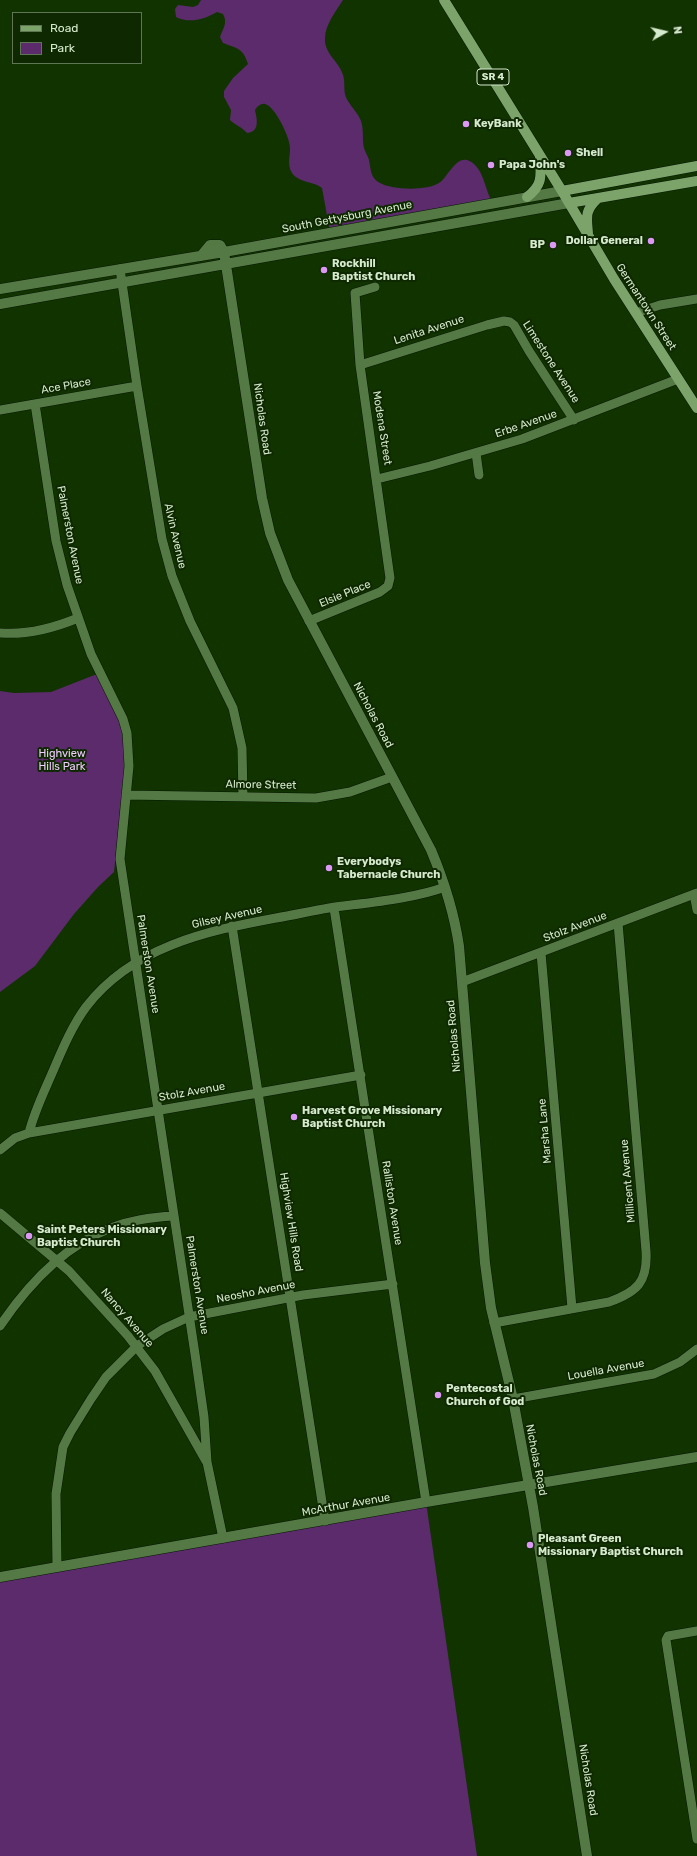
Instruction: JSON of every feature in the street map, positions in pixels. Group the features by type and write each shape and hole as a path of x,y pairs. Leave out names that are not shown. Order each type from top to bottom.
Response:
{"main road":[{"name":"SR 4","path":"444,0 540,156"},
{"name":"Germantown Street","path":"540,156 589,238 697,408"},
{"path":"527,197 535,191 540,182 540,156"},
{"name":"South Gettysburg Avenue","path":"562,191 697,166"},
{"path":"569,203 697,180"},
{"path":"589,238 586,215 588,208 596,199"}],"street":[{"name":"South Gettysburg Avenue","path":"224,252 562,191"},
{"path":"0,304 569,203"},
{"path":"0,290 201,256 210,245 220,245 224,252"},
{"name":"Nicholas Road","path":"224,252 266,520 278,559 309,621 431,850 445,887 457,932 486,1268 494,1323 512,1399 528,1486 534,1508 588,1856"},
{"name":"Alvin Avenue","path":"120,269 162,539 172,576 184,609 233,708 242,748 243,797"},
{"name":"Modena Street","path":"375,287 355,294 360,365 390,578 388,586"},
{"path":"636,313 660,305 697,299"},
{"name":"Lenita Avenue","path":"360,365 443,338 506,321"},
{"name":"Limestone Avenue","path":"506,321 514,325 528,350 574,420"},
{"name":"Erbe Avenue","path":"377,479 476,454 574,420 678,379"},
{"name":"Ace Place","path":"0,410 137,386"},
{"name":"Palmerston Avenue","path":"35,404 56,541 67,585 91,654 123,719 127,733 129,753 120,859 204,1417 207,1462 223,1538"},
{"path":"476,454 479,475"},
{"name":"Elsie Place","path":"309,621 380,592 388,586"},
{"path":"0,633 26,632 47,628 78,618"},
{"name":"Almore Street","path":"126,795 326,797 364,788 392,777"},
{"name":"Gilsey Avenue","path":"28,1133 32,1119 63,1050 86,1007 104,988 136,963 161,949 185,939 232,926 424,893 445,887"},
{"path":"695,894 697,910"},
{"name":"Stolz Avenue","path":"462,982 695,894"},
{"name":"Ralliston Avenue","path":"334,908 426,1502"},
{"name":"Millicent Avenue","path":"494,1323 609,1302 630,1294 640,1283 645,1274 647,1263 618,923"},
{"name":"Highview Hills Road","path":"232,926 325,1521"},
{"name":"Marsha Lane","path":"541,953 572,1308"},
{"name":"Stolz Avenue","path":"28,1133 361,1075"},
{"path":"0,1150 15,1138 28,1133"},
{"name":"Nancy Avenue","path":"0,1213 58,1261 82,1285 137,1346 155,1371 207,1462"},
{"path":"0,1326 15,1305 58,1261 74,1247 111,1228 139,1220 174,1216"},
{"name":"Neosho Avenue","path":"57,1567 56,1494 64,1447 70,1434 95,1393 114,1369 137,1346 162,1329 189,1317 290,1298 393,1284"},
{"name":"Louella Avenue","path":"512,1399 654,1374 680,1362 697,1349"},
{"name":"McArthur Avenue","path":"0,1577 426,1502 697,1457"},
{"path":"697,1631 668,1636 666,1640 697,1839"}],"green space":[{"path":"201,0 343,0 331,18 325,33 325,44 343,75 346,98 361,121 364,148 369,158 374,179 385,185 401,188 410,189 434,186 443,180 454,165 464,160 469,161 475,165 481,173 493,203 330,232 322,188 298,179 290,170 290,144 278,116 273,110 265,104 258,107 255,110 257,124 256,128 247,133 230,120 231,110 224,97 224,91 233,78 248,64 242,52 223,43 220,37 225,23 223,14 217,12 197,20 186,20 176,17 175,9 178,5 193,7 198,5"},
{"name":"Highview Hills Park","path":"97,674 116,711 122,728 125,764 114,872 98,887 74,914 35,966 0,992 0,691 14,693 51,692"},
{"path":"426,1502 477,1856 0,1856 0,1577"}],"place":[{"name":"KeyBank","path":"466,124"},
{"name":"Shell","path":"568,153"},
{"name":"Papa John's","path":"491,165"},
{"name":"Dollar General","path":"651,241"},
{"name":"BP","path":"553,245"},
{"name":"Rockhill Baptist Church","path":"324,270"},
{"name":"Everybodys Tabernacle Church","path":"329,868"},
{"name":"Harvest Grove Missionary Baptist Church","path":"294,1117"},
{"name":"Saint Peters Missionary Baptist Church","path":"29,1236"},
{"name":"Pentecostal Church of God","path":"438,1395"},
{"name":"Pleasant Green Missionary Baptist Church","path":"530,1545"}]}
